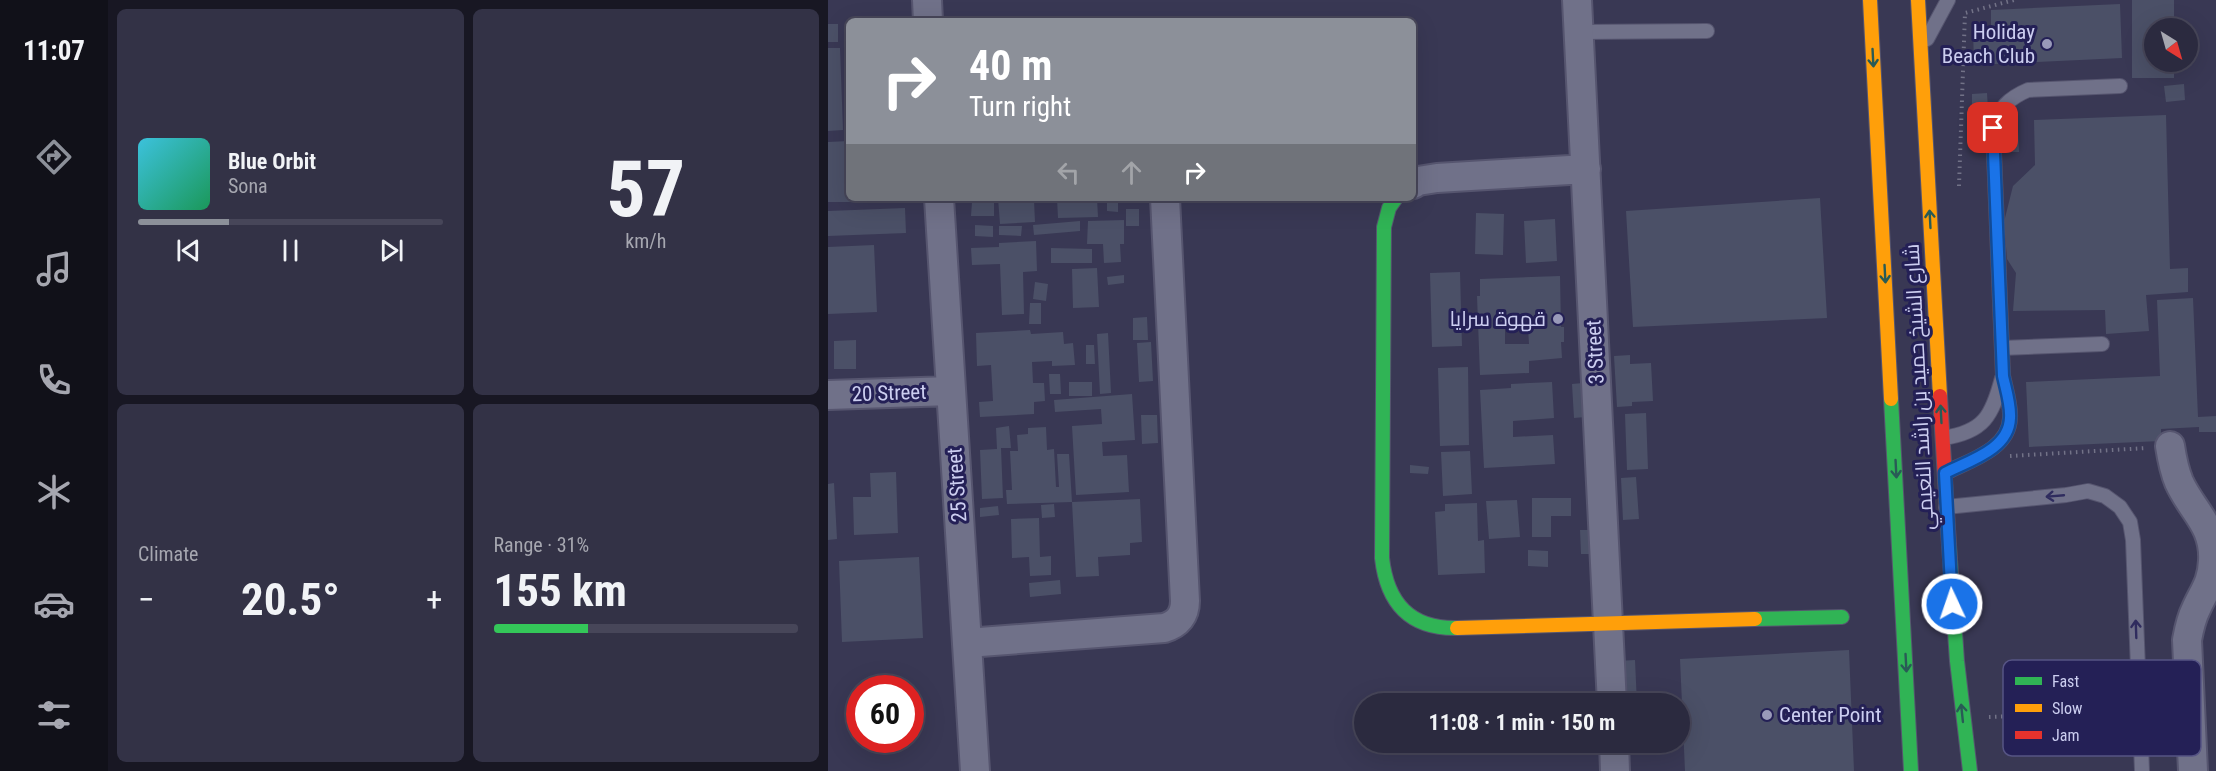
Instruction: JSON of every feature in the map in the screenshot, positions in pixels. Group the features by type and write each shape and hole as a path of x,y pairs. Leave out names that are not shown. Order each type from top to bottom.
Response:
{"main road":[{"name":"شارع الشيخ حميد بن راشد النعيمي","path":"1870,0 1911,771"},
{"name":"شارع الشيخ حميد بن راشد النعيمي","path":"1918,0 1952,604 1970,771"},
{"path":"1394,201 1389,208 1384,227 1382,558 1383,576 1389,593 1398,607 1412,619 1428,626 1446,628 1842,617"}],"street":[{"path":"927,0 928,18"},
{"name":"3 Street","path":"1577,0 1611,693"},
{"path":"1416,182 1437,178 1586,169"},
{"name":"25 Street","path":"939,201 975,771"},
{"path":"967,643 1164,628 1178,622 1185,609 1166,201"},
{"name":"20 Street","path":"828,395 951,392"},
{"path":"2170,446 2179,483 2208,528 2213,561 2206,593 2196,607 2187,640 2188,660"},
{"path":"1615,753 1616,771"},
{"path":"2192,756 2193,771"}],"lane":[{"path":"1921,51 1948,0"},
{"path":"1579,32 1707,30"},
{"path":"1945,473 1992,449 2006,435 2011,416 2003,376 1993,128 1997,115 2015,95 2028,90 2120,86"},
{"path":"2002,348 2103,344"},
{"path":"1942,438 1960,435 1984,422 1994,405 2003,376"},
{"path":"1946,507 2088,491 2106,496 2120,507 2130,522 2133,540 2137,660"},
{"path":"2141,756 2142,771"}],"path":[{"path":"1963,718 2003,717"}],"building":[{"path":"2132,0 2174,0 2174,18 2144,18 2144,72 2174,72 2174,78 2132,78"},
{"name":"Holiday Beach Club","path":"2120,4 2122,58 1974,65 1973,29 1991,28 1991,10"},
{"path":"828,24 838,24 838,42 828,42"},
{"path":"828,48 840,48 843,130 828,131"},
{"path":"2184,84 2185,100 2166,102 2164,86"},
{"path":"1987,93 1988,109 1972,110 1972,94"},
{"path":"2166,115 2170,269 2188,268 2188,292 2146,295 2149,331 2106,334 2105,310 2013,311 2016,273 2007,259 2004,222 2013,186 2035,165 2034,120"},
{"path":"2007,131 2018,131 2019,152 2008,152"},
{"path":"846,141 846,201 865,202 828,202 828,142"},
{"path":"1820,198 1827,318 1633,327 1626,211"},
{"path":"998,201 1034,201 1035,222 1000,224"},
{"path":"1057,201 1097,201 1098,217 1058,218"},
{"path":"1107,201 1118,201 1118,212 1107,211"},
{"path":"972,202 994,202 994,216 971,216"},
{"path":"905,208 906,233 828,236 828,211"},
{"path":"1126,209 1139,209 1139,226 1126,226"},
{"path":"1476,213 1504,214 1503,255 1475,254"},
{"path":"1555,219 1557,261 1526,263 1524,221"},
{"path":"1124,220 1124,244 1120,244 1121,262 1104,263 1103,244 1087,244 1088,221"},
{"path":"1080,221 1080,231 1034,235 1033,225"},
{"path":"975,225 993,226 993,237 975,236"},
{"path":"999,226 1022,226 1021,236 999,235"},
{"path":"1036,241 1037,271 1023,272 1024,314 1002,315 1000,264 972,265 971,248 999,247 999,243"},
{"path":"874,245 877,312 828,314 828,247"},
{"path":"1051,248 1092,249 1092,263 1051,263"},
{"path":"1097,268 1099,307 1073,308 1072,269"},
{"path":"1460,272 1462,346 1432,347 1430,273"},
{"path":"1124,275 1124,283 1108,285 1107,277"},
{"path":"1560,276 1561,327 1564,327 1564,342 1561,342 1562,358 1529,361 1529,373 1480,375 1477,296 1480,296 1480,279","holes":["1528,328 1529,344 1505,344 1505,329"]},
{"path":"1035,282 1048,284 1046,301 1033,299"},
{"path":"2193,298 2198,417 2216,416 2216,432 2199,432 2199,427 2161,429 2161,441 2029,447 2026,382 2160,376 2157,300"},
{"path":"1030,303 1041,303 1041,324 1029,324"},
{"path":"1147,317 1148,340 1133,340 1133,318"},
{"path":"1030,330 1031,334 1063,332 1064,344 1073,343 1075,365 1052,366 1052,361 1032,362 1033,383 1044,383 1045,401 1034,402 1034,414 980,417 979,402 993,401 991,365 977,366 976,333"},
{"path":"1108,333 1111,393 1100,394 1097,334"},
{"path":"856,340 856,369 834,369 834,341"},
{"path":"1151,342 1153,381 1139,382 1137,343"},
{"path":"1086,345 1094,345 1095,364 1086,364"},
{"path":"1630,355 1630,364 1651,363 1653,401 1632,402 1632,406 1617,407 1614,356"},
{"path":"1468,367 1469,445 1440,446 1438,368"},
{"path":"1049,374 1060,374 1061,394 1050,394"},
{"path":"1069,382 1092,382 1092,396 1069,396"},
{"path":"1552,382 1554,418 1513,421 1513,437 1553,435 1555,464 1484,468 1480,390 1511,388 1511,384"},
{"path":"1583,383 1585,417 1574,418 1572,384"},
{"path":"1132,394 1135,440 1102,442 1103,456 1127,455 1129,492 1076,495 1072,426 1102,424 1101,409 1055,412 1054,400"},
{"path":"1646,413 1648,469 1627,470 1625,414"},
{"path":"1141,415 1157,415 1158,443 1142,444"},
{"path":"1009,426 1011,448 1001,448 1003,498 982,499 980,450 997,449 996,428"},
{"path":"1046,427 1047,450 1054,449 1056,487 1059,487 1057,454 1069,454 1072,502 1007,504 1006,490 1012,490 1010,451 1018,451 1017,435 1028,434 1028,428"},
{"path":"1470,451 1472,494 1443,496 1441,452"},
{"path":"1410,465 1429,467 1428,474 1410,473"},
{"path":"896,472 898,533 854,535 853,497 871,497 870,473"},
{"path":"1636,477 1639,519 1623,520 1621,478"},
{"path":"834,483 837,539 828,540 828,484"},
{"path":"1532,498 1571,498 1571,516 1551,516 1551,537 1532,537"},
{"path":"1140,499 1142,542 1130,543 1130,555 1098,557 1099,576 1076,577 1072,502"},
{"path":"1517,500 1520,537 1489,539 1486,501"},
{"path":"1477,503 1478,541 1484,540 1485,573 1438,575 1435,512 1445,511 1445,504"},
{"path":"1054,504 1055,517 1042,518 1041,505"},
{"path":"998,506 999,515 980,517 980,508"},
{"path":"1039,518 1040,557 1051,556 1051,575 1030,576 1029,557 1012,558 1011,519"},
{"path":"1580,530 1590,530 1591,554 1581,554"},
{"path":"1528,550 1548,551 1548,567 1528,566"},
{"path":"919,557 923,638 842,642 839,561"},
{"path":"1060,580 1061,594 1030,597 1029,583"},
{"name":"Center Point","path":"1849,650 1854,771 1685,771 1684,753 1690,753 1690,693 1682,693 1680,659"},
{"path":"1635,660 1636,693 1620,693 1618,661"}],"traffic: fast":[{"path":"1394,201 1389,208 1384,227 1382,558 1389,588 1404,610 1426,624 1457,628"},
{"path":"1891,399 1911,771"},
{"path":"1949,545 1957,661 1970,771"},
{"path":"1755,619 1842,617"}],"traffic: slow":[{"path":"1870,0 1891,399"},
{"path":"1918,0 1940,396"},
{"path":"1457,628 1755,619"}],"traffic: jam":[{"path":"1940,396 1949,545"}],"place":[{"name":"Holiday Beach Club","path":"2047,44"},
{"name":"قهوة سرايا","path":"1558,319"},
{"name":"Center Point","path":"1767,715"}],"route":[{"path":"1952,604 1945,473 2000,443 2010,426 2011,416 2003,376 1993,128"}]}
